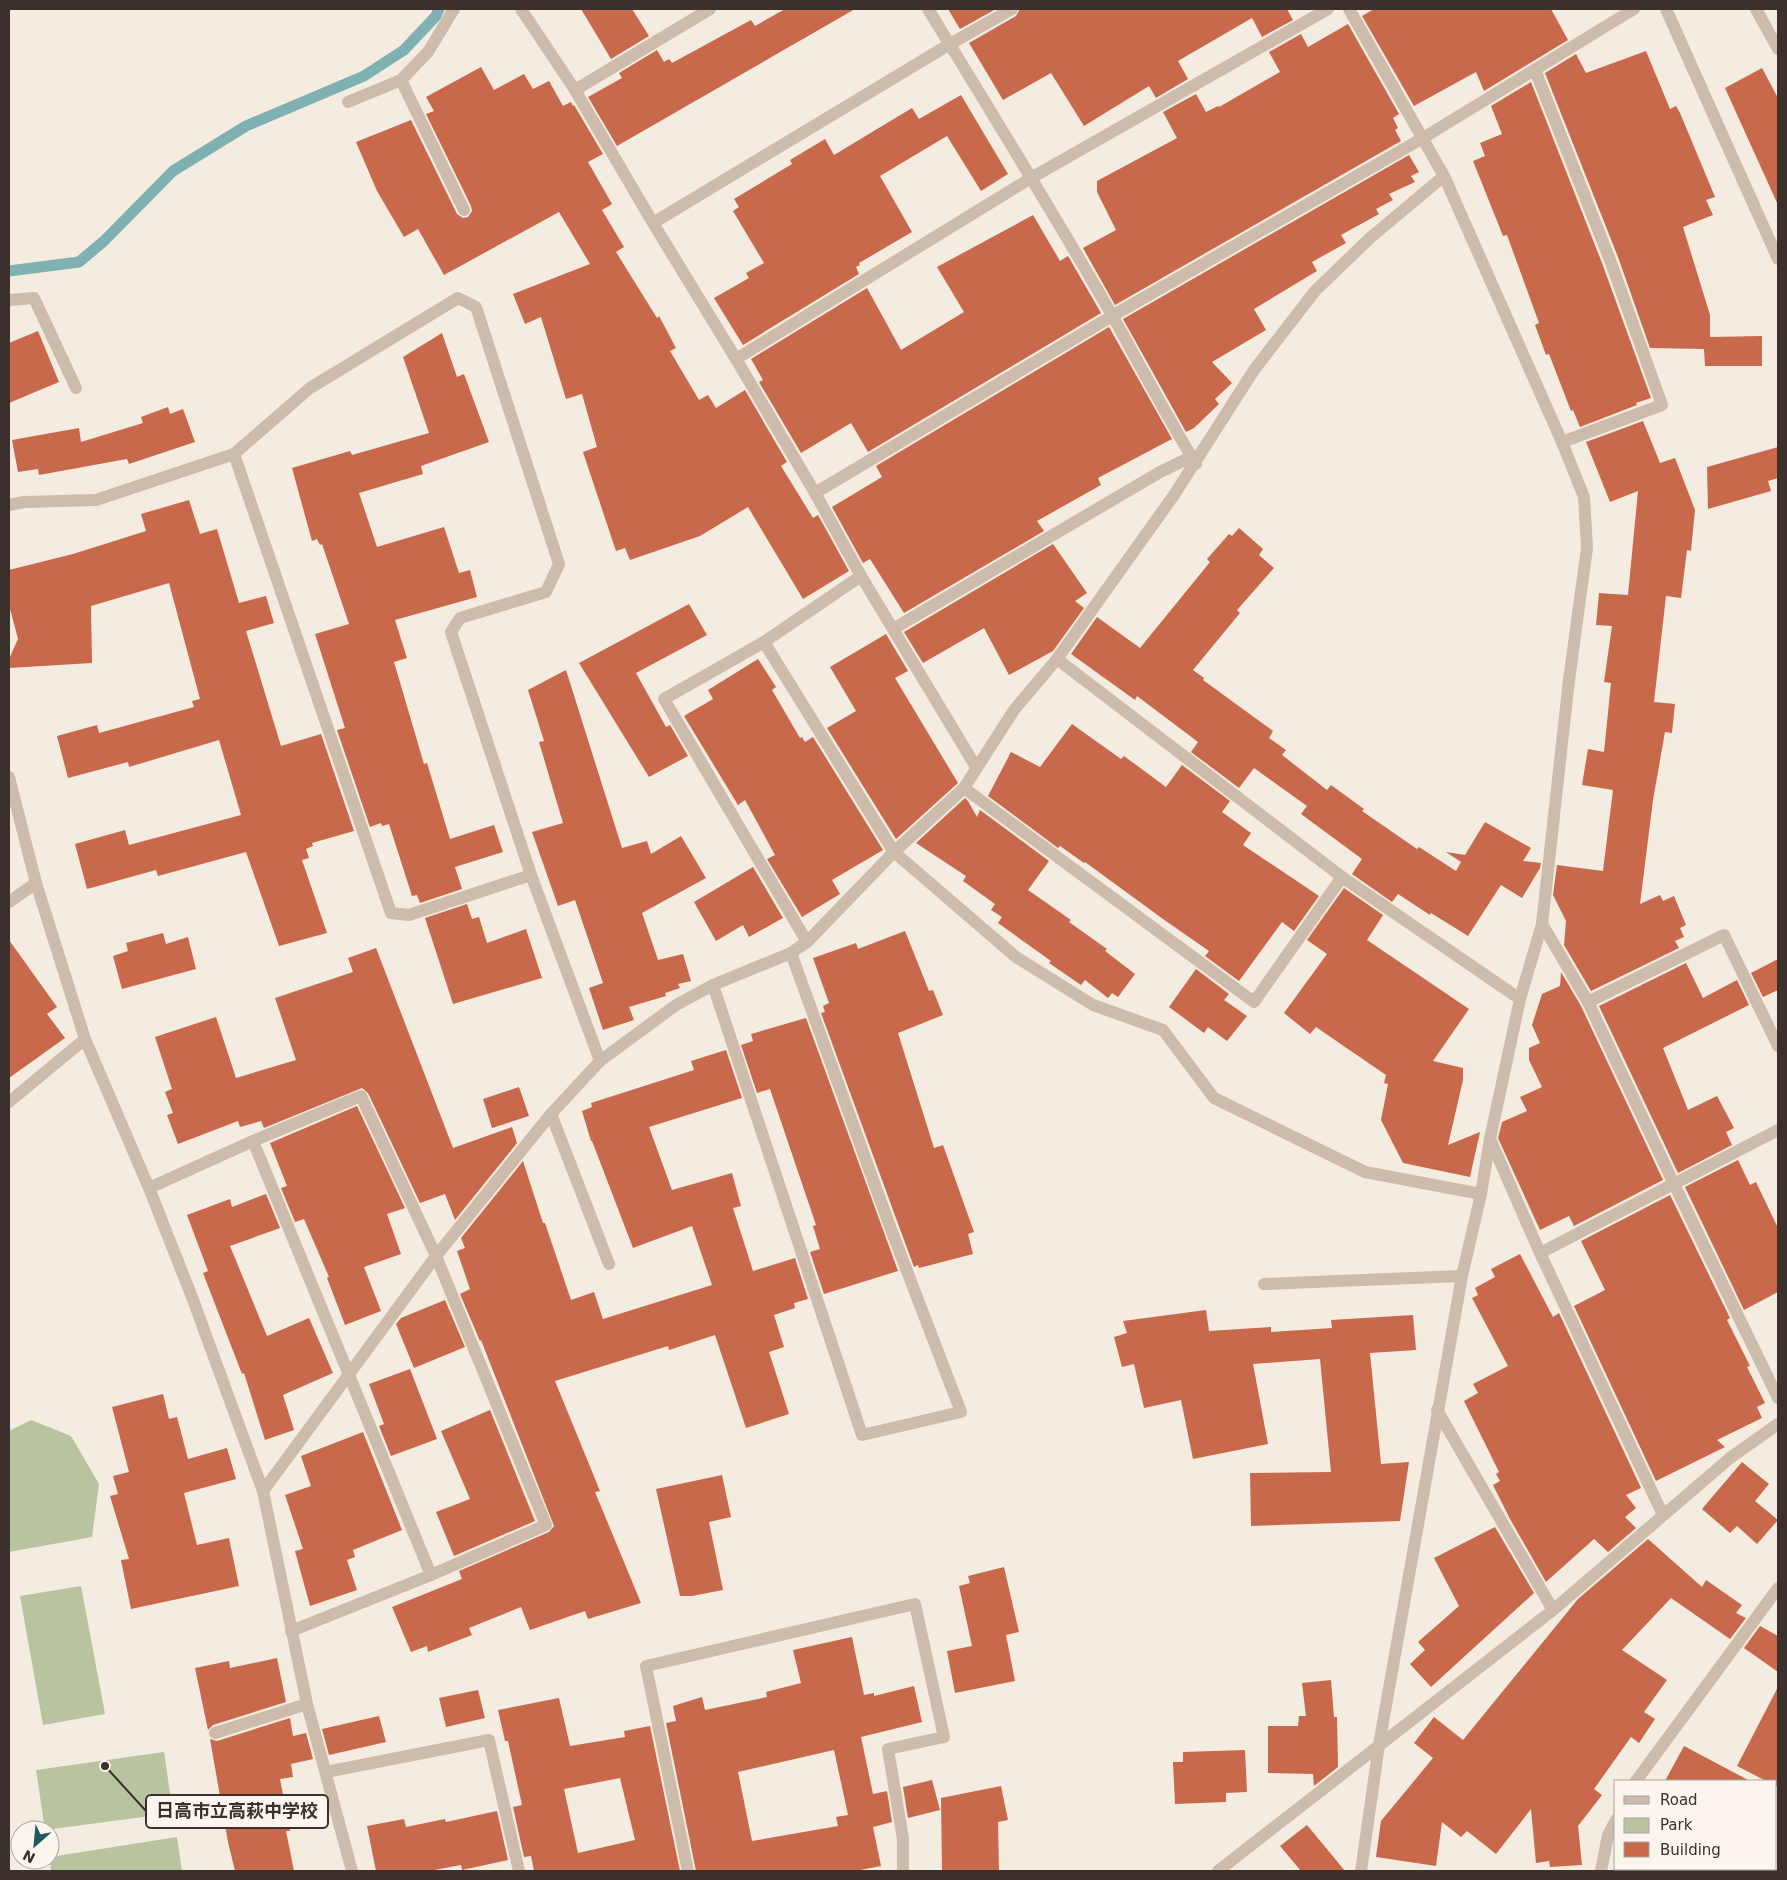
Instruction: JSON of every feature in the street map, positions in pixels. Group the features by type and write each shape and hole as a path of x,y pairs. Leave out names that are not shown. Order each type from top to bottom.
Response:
{"street":[{"path":"348,102 401,80 428,52 454,9"},
{"path":"521,9 576,90 653,223 815,493 861,576 976,767"},
{"path":"576,90 710,9"},
{"path":"928,9 1032,178 1193,461"},
{"path":"653,223 950,44 1012,9"},
{"path":"736,360 1032,178 1328,9"},
{"path":"1349,9 1444,176 1562,442 1584,497 1587,548 1569,680 1542,924 1520,999 1490,1139 1481,1194 1462,1276 1379,1745 1361,1871"},
{"path":"815,493 1112,316 1423,138 1634,9"},
{"path":"1666,9 1778,259"},
{"path":"1756,9 1778,49"},
{"path":"1535,70 1610,260 1662,405 1562,442"},
{"path":"401,80 464,210"},
{"path":"262,1491 436,1256 551,1114 600,1061 676,1005 713,984 791,953 807,942 894,852 964,788 1014,710 1057,659 1254,370 1315,291 1370,238 1444,176"},
{"path":"9,300 34,298 76,388"},
{"path":"9,505 24,502 96,500 234,454 310,388 458,298 476,307 559,564 546,592 460,618 451,632 531,875 600,1061"},
{"path":"234,454 391,913 409,915 531,875"},
{"path":"894,629 1160,472 1193,461"},
{"path":"807,942 664,699 764,642 861,576"},
{"path":"764,642 894,852 1016,957 1093,1005 1163,1030 1214,1098 1366,1172 1481,1194"},
{"path":"1057,659 1342,877 1520,999"},
{"path":"9,777 36,883 85,1039 149,1188 192,1297 262,1491 307,1704 352,1871"},
{"path":"964,788 1254,1002 1342,877"},
{"path":"9,902 36,883"},
{"path":"1542,924 1588,1002 1778,1398"},
{"path":"1588,1002 1724,935 1778,1046"},
{"path":"713,984 862,1434 961,1412 888,1224 791,953"},
{"path":"9,1102 85,1039"},
{"path":"149,1188 252,1141 361,1096 436,1256 546,1525 431,1575 291,1631"},
{"path":"551,1114 609,1264"},
{"path":"1540,1253 1778,1130"},
{"path":"1490,1139 1540,1253 1663,1515"},
{"path":"252,1141 431,1575"},
{"path":"1264,1284 1462,1276"},
{"path":"1437,1410 1553,1610"},
{"path":"1218,1871 1553,1610 1730,1458 1778,1424"},
{"path":"1637,1780 1778,1588"},
{"path":"688,1871 646,1666 915,1604 944,1737 888,1749 903,1839 903,1871"},
{"path":"215,1733 307,1704"},
{"path":"326,1772 488,1740 520,1871"},
{"path":"1601,1871 1608,1835 1614,1824"}],"green space":[{"path":"31,1420 71,1436 99,1484 92,1537 9,1552 9,1431"},
{"path":"81,1586 105,1714 43,1725 20,1596"},
{"path":"164,1752 173,1813 60,1828 60,1820 44,1820 36,1770"},
{"path":"177,1837 182,1871 51,1871 60,1870 60,1855"}],"building":[{"path":"581,9 632,9 649,36 611,59"},
{"path":"785,9 855,9 617,146 588,97 622,78 619,73 657,50 664,62 669,59 672,63 751,20 755,26"},
{"path":"948,9 996,9 960,29"},
{"path":"1020,9 1287,9 1293,20 1262,37 1252,18 1178,61 1188,79 1156,98 1149,86 1084,126 1051,73 1003,100 969,43 1016,16"},
{"path":"1374,9 1551,9 1568,40 1484,91 1476,72 1414,106 1362,16"},
{"path":"1348,24 1399,114 1393,118 1398,128 1395,130 1401,141 1115,305 1083,248 1116,230 1097,192 1097,181 1177,138 1163,112 1196,94 1206,112 1219,107 1280,72 1269,52 1301,34 1308,47"},
{"path":"1646,51 1670,109 1676,106 1680,113 1715,197 1706,200 1713,215 1683,227 1710,315 1710,337 1762,336 1762,366 1705,366 1704,349 1650,348 1618,257 1545,73 1576,54 1586,73"},
{"path":"481,67 494,90 524,74 533,89 549,81 563,106 571,102 574,105 603,154 588,162 612,204 602,210 624,247 616,252 657,318 659,316 676,348 670,351 699,400 708,395 716,408 745,390 787,462 781,466 813,518 818,515 849,571 803,599 748,507 700,536 630,560 625,548 616,551 583,452 597,447 582,394 566,399 541,317 525,324 513,294 590,264 559,212 444,275 418,229 404,237 377,191 356,142 411,120 457,214 463,218 468,217 472,211 471,206 426,114 434,111 426,97"},
{"path":"1762,68 1778,98 1778,205 1725,88"},
{"path":"1531,82 1602,263 1651,398 1580,427 1573,410 1571,411 1549,354 1546,355 1535,325 1539,323 1507,235 1503,236 1473,161 1485,156 1480,143 1502,134 1491,106"},
{"path":"961,95 1008,174 981,191 947,136 880,176 912,232 859,263 860,265 856,267 859,274 743,345 714,298 749,278 746,273 764,263 733,211 739,207 734,199 792,164 790,160 825,139 834,155 912,108 919,119"},
{"path":"1409,155 1419,172 1411,176 1415,182 1389,194 1393,200 1376,209 1379,214 1341,235 1346,243 1312,262 1317,271 1254,309 1266,330 1212,362 1232,383 1215,399 1219,404 1194,428 1186,432 1123,319"},
{"path":"1033,215 1060,261 1068,256 1101,313 868,452 851,423 801,453 759,382 763,380 751,359 867,288 901,350 964,312 937,267"},
{"path":"1109,327 1172,439 1098,478 1101,485 1037,521 1044,531 904,613 870,559 863,563 832,507 882,477 876,466"},
{"path":"38,331 59,382 9,403 9,343"},
{"path":"442,333 457,377 464,374 489,442 421,466 423,474 359,493 377,547 444,527 459,573 470,570 477,597 395,620 407,658 394,662 424,764 427,763 450,839 494,825 503,852 455,867 462,889 420,903 417,895 412,896 389,824 382,826 381,823 370,827 337,730 345,728 315,634 349,624 322,544 320,545 317,539 312,541 292,468 350,451 352,455 429,433 403,357"},
{"path":"168,407 170,414 183,409 195,442 129,464 127,459 39,475 38,469 18,472 12,440 79,428 81,442 143,423 141,417"},
{"path":"1643,421 1660,463 1675,458 1695,510 1691,551 1687,550 1681,598 1666,596 1654,702 1675,704 1672,733 1665,732 1653,800 1640,904 1660,895 1663,901 1674,896 1686,925 1680,928 1684,937 1675,941 1679,948 1591,991 1564,945 1566,921 1553,895 1557,865 1603,871 1613,790 1582,785 1588,749 1604,752 1611,683 1604,682 1612,626 1596,625 1599,593 1628,595 1638,491 1610,502 1586,442"},
{"path":"1778,447 1778,478 1768,481 1771,491 1708,509 1707,467"},
{"path":"189,500 200,534 217,529 239,603 266,596 274,623 246,631 281,746 321,734 354,831 312,843 313,846 306,849 309,858 302,860 327,933 279,946 246,852 158,876 156,870 87,889 75,844 125,830 129,845 241,815 219,740 129,767 128,762 68,778 57,736 97,725 99,733 194,707 192,701 200,699 169,583 91,606 92,663 9,668 9,659 18,639 9,605 9,570 73,554 146,531 141,514"},
{"path":"1239,528 1263,549 1259,555 1274,568 1237,610 1240,613 1193,670 1204,678 1203,680 1273,731 1269,738 1286,750 1282,755 1327,790 1331,785 1364,809 1362,811 1417,849 1419,847 1456,871 1461,862 1446,852 1465,855 1485,822 1531,848 1523,861 1541,863 1540,868 1522,898 1501,885 1468,936 1431,913 1430,915 1398,894 1392,902 1352,874 1362,859 1301,814 1307,806 1254,768 1239,788 1191,752 1198,742 1137,696 1135,700 1071,654 1097,617 1140,648 1210,562 1207,559 1229,534 1232,536"},
{"path":"1053,544 1087,593 1075,601 1084,608 1053,651 1009,675 984,628 923,663 904,632"},
{"path":"689,604 707,635 636,673 666,727 670,725 688,756 649,777 579,663"},
{"path":"886,634 908,671 895,678 958,783 896,839 827,728 856,711 830,667"},
{"path":"758,659 776,687 772,690 800,738 802,737 805,742 813,737 883,850 832,880 840,894 802,917 767,859 775,855 745,800 738,805 684,716 713,699 708,690"},
{"path":"566,670 622,848 647,841 651,854 681,836 706,878 642,913 658,960 683,954 691,981 678,984 680,988 665,993 666,996 629,1007 634,1020 603,1030 589,988 603,983 575,900 558,906 532,832 563,823 539,742 544,741 528,690"},
{"path":"1072,724 1121,759 1124,756 1166,787 1182,765 1230,801 1222,812 1251,833 1243,845 1319,896 1294,931 1282,922 1239,981 1205,956 1209,951 1085,862 1060,846 1058,848 988,796 1011,752 1040,767"},
{"path":"965,798 977,817 980,810 1049,861 1028,890 1071,920 1069,922 1107,949 1105,951 1135,974 1118,997 1112,993 1108,998 1085,980 1081,985 1049,963 1051,961 998,923 1002,917 991,910 995,904 963,881 966,876 916,843"},
{"path":"753,867 783,918 749,937 743,925 716,941 694,902"},
{"path":"1344,888 1383,915 1367,940 1469,1009 1433,1061 1463,1068 1463,1080 1448,1145 1480,1132 1470,1177 1403,1163 1381,1120 1388,1084 1384,1083 1386,1075 1316,1027 1310,1034 1284,1013 1327,954 1307,940"},
{"path":"467,904 472,919 479,917 487,943 526,929 542,978 453,1004 425,918"},
{"path":"905,931 929,991 933,990 943,1015 898,1033 934,1148 943,1145 974,1232 968,1234 973,1254 919,1268 918,1265 914,1267 821,1013 825,1012 823,1006 829,1003 813,958 856,943 858,949"},
{"path":"163,933 166,944 188,937 196,969 122,989 113,956 128,951 126,943"},
{"path":"9,940 57,1007 47,1014 65,1038 9,1078"},
{"path":"376,948 453,1148 512,1127 517,1143 455,1220 445,1194 420,1203 368,1093 362,1088 264,1128 261,1121 240,1127 238,1121 178,1144 167,1115 173,1113 165,1092 172,1089 155,1037 216,1017 236,1078 296,1060 275,998 353,972 348,958"},
{"path":"1778,959 1778,990 1763,997 1751,973"},
{"path":"1686,963 1703,998 1737,980 1749,1005 1663,1048 1688,1110 1717,1096 1734,1128 1726,1132 1732,1145 1678,1173 1599,1006"},
{"path":"1196,969 1229,994 1224,1000 1247,1016 1227,1041 1208,1027 1204,1033 1169,1007"},
{"path":"1561,972 1581,1006 1663,1180 1574,1226 1569,1216 1540,1230 1498,1138 1502,1122 1527,1111 1520,1097 1542,1087 1529,1060 1529,1048 1540,1043 1532,1025 1542,994 1560,986"},
{"path":"806,1018 898,1271 824,1294 810,1252 820,1249 813,1226 816,1225 770,1089 757,1093 741,1045 753,1041 751,1034"},
{"path":"726,1050 742,1098 649,1127 672,1190 732,1173 741,1206 733,1208 753,1271 795,1258 808,1299 794,1303 795,1308 774,1315 784,1347 769,1352 789,1414 746,1428 715,1335 669,1350 668,1346 555,1381 600,1491 595,1492 641,1603 588,1619 585,1611 530,1630 521,1607 469,1628 472,1635 428,1652 427,1646 411,1652 392,1607 462,1579 459,1571 549,1532 554,1526 481,1340 460,1294 470,1289 457,1251 465,1248 461,1238 523,1161 571,1300 594,1292 603,1319 712,1285 692,1226 633,1248 591,1141 582,1111 592,1107 591,1103 694,1070 691,1061"},
{"path":"519,1087 529,1116 492,1128 483,1099"},
{"path":"357,1106 405,1208 387,1214 401,1254 364,1267 381,1311 345,1325 327,1278 329,1277 304,1219 295,1222 281,1188 287,1186 270,1143"},
{"path":"1738,1160 1750,1185 1756,1182 1778,1228 1778,1292 1744,1310 1685,1187"},
{"path":"266,1194 280,1228 230,1246 267,1336 309,1318 333,1373 283,1395 294,1430 265,1440 244,1373 242,1374 203,1273 208,1271 187,1215 230,1199 232,1207"},
{"path":"1670,1195 1730,1318 1727,1320 1750,1366 1747,1367 1765,1403 1757,1407 1762,1418 1717,1440 1725,1447 1656,1481 1574,1306 1605,1290 1581,1241"},
{"path":"1520,1254 1553,1317 1559,1313 1641,1488 1626,1495 1636,1508 1625,1517 1636,1528 1608,1552 1594,1539 1546,1582 1493,1485 1500,1481 1496,1474 1499,1472 1464,1401 1478,1393 1473,1384 1508,1366 1472,1298 1478,1295 1475,1288 1495,1277 1491,1269"},
{"path":"445,1300 465,1347 414,1368 396,1324 401,1318"},
{"path":"1206,1310 1209,1331 1271,1327 1271,1332 1332,1328 1331,1320 1413,1315 1416,1350 1370,1353 1381,1464 1409,1462 1400,1521 1251,1526 1250,1473 1331,1472 1320,1359 1253,1364 1268,1444 1193,1459 1181,1400 1144,1408 1134,1364 1122,1367 1114,1337 1127,1333 1123,1321"},
{"path":"410,1369 437,1439 391,1456 379,1426 384,1424 369,1384"},
{"path":"163,1394 169,1419 177,1417 188,1459 227,1448 236,1479 184,1493 197,1545 229,1538 239,1586 131,1609 121,1560 129,1559 110,1496 118,1494 113,1476 129,1472 112,1407"},
{"path":"490,1410 535,1521 454,1556 436,1512 470,1499 441,1431"},
{"path":"363,1432 402,1530 353,1550 355,1557 347,1560 357,1590 310,1606 295,1551 303,1549 285,1495 311,1486 301,1456"},
{"path":"1742,1462 1769,1484 1755,1501 1778,1520 1757,1544 1737,1526 1730,1533 1702,1509"},
{"path":"722,1475 731,1517 709,1522 723,1590 692,1596 680,1596 656,1489"},
{"path":"1495,1527 1534,1593 1431,1687 1410,1664 1425,1650 1418,1642 1459,1606 1434,1558"},
{"path":"1648,1539 1702,1587 1706,1580 1742,1605 1736,1613 1746,1618 1730,1639 1671,1598 1622,1650 1667,1680 1644,1712 1655,1719 1639,1743 1631,1737 1594,1789 1602,1795 1578,1826 1582,1865 1550,1867 1549,1861 1536,1863 1531,1809 1496,1854 1467,1831 1461,1837 1442,1822 1436,1866 1376,1857 1381,1821 1433,1758 1414,1743 1434,1717 1463,1740 1578,1599"},
{"path":"1004,1567 1019,1632 1006,1635 1015,1681 955,1693 947,1651 972,1646 959,1586 970,1583 968,1576"},
{"path":"1760,1626 1778,1636 1778,1672 1744,1648"},
{"path":"852,1637 864,1695 874,1693 874,1696 914,1686 922,1722 861,1737 873,1794 887,1791 892,1822 873,1827 881,1866 855,1871 696,1871 666,1723 676,1721 673,1706 702,1697 705,1710 767,1697 766,1692 801,1683 793,1650","holes":["834,1750 848,1815 836,1817 838,1826 752,1841 738,1772"]},
{"path":"277,1658 286,1702 213,1725 208,1730 195,1668 229,1661 230,1668"},
{"path":"1331,1680 1334,1717 1337,1717 1338,1767 1314,1786 1313,1774 1268,1773 1268,1726 1298,1726 1299,1716 1306,1716 1302,1683"},
{"path":"1778,1687 1778,1787 1777,1780 1764,1780 1737,1766"},
{"path":"478,1690 485,1718 446,1727 439,1698"},
{"path":"559,1698 570,1746 625,1737 624,1731 650,1726 680,1871 534,1871 531,1856 524,1857 513,1807 522,1805 508,1741 505,1741 498,1710","holes":["620,1778 635,1840 578,1853 564,1789"]},
{"path":"379,1716 386,1742 329,1755 322,1729"},
{"path":"290,1718 293,1736 306,1733 313,1759 291,1764 293,1777 280,1779 290,1831 286,1831 294,1871 235,1871 210,1739 217,1741"},
{"path":"1684,1746 1748,1780 1666,1780"},
{"path":"1245,1750 1247,1792 1226,1793 1226,1802 1175,1804 1173,1762 1183,1762 1183,1752"},
{"path":"932,1780 940,1810 908,1818 903,1787"},
{"path":"1001,1786 1008,1820 998,1822 999,1871 942,1871 941,1798"},
{"path":"497,1811 508,1860 462,1870 461,1865 429,1871 376,1871 367,1826 404,1819 406,1827 445,1819 446,1822"},
{"path":"1307,1825 1345,1871 1301,1871 1280,1846"}],"waterway":[{"path":"9,271 79,262 104,241 173,171 246,126 364,76 404,50 436,16 439,9"}],"place":[{"name":"日高市立高萩中学校","path":"105,1766"}]}
